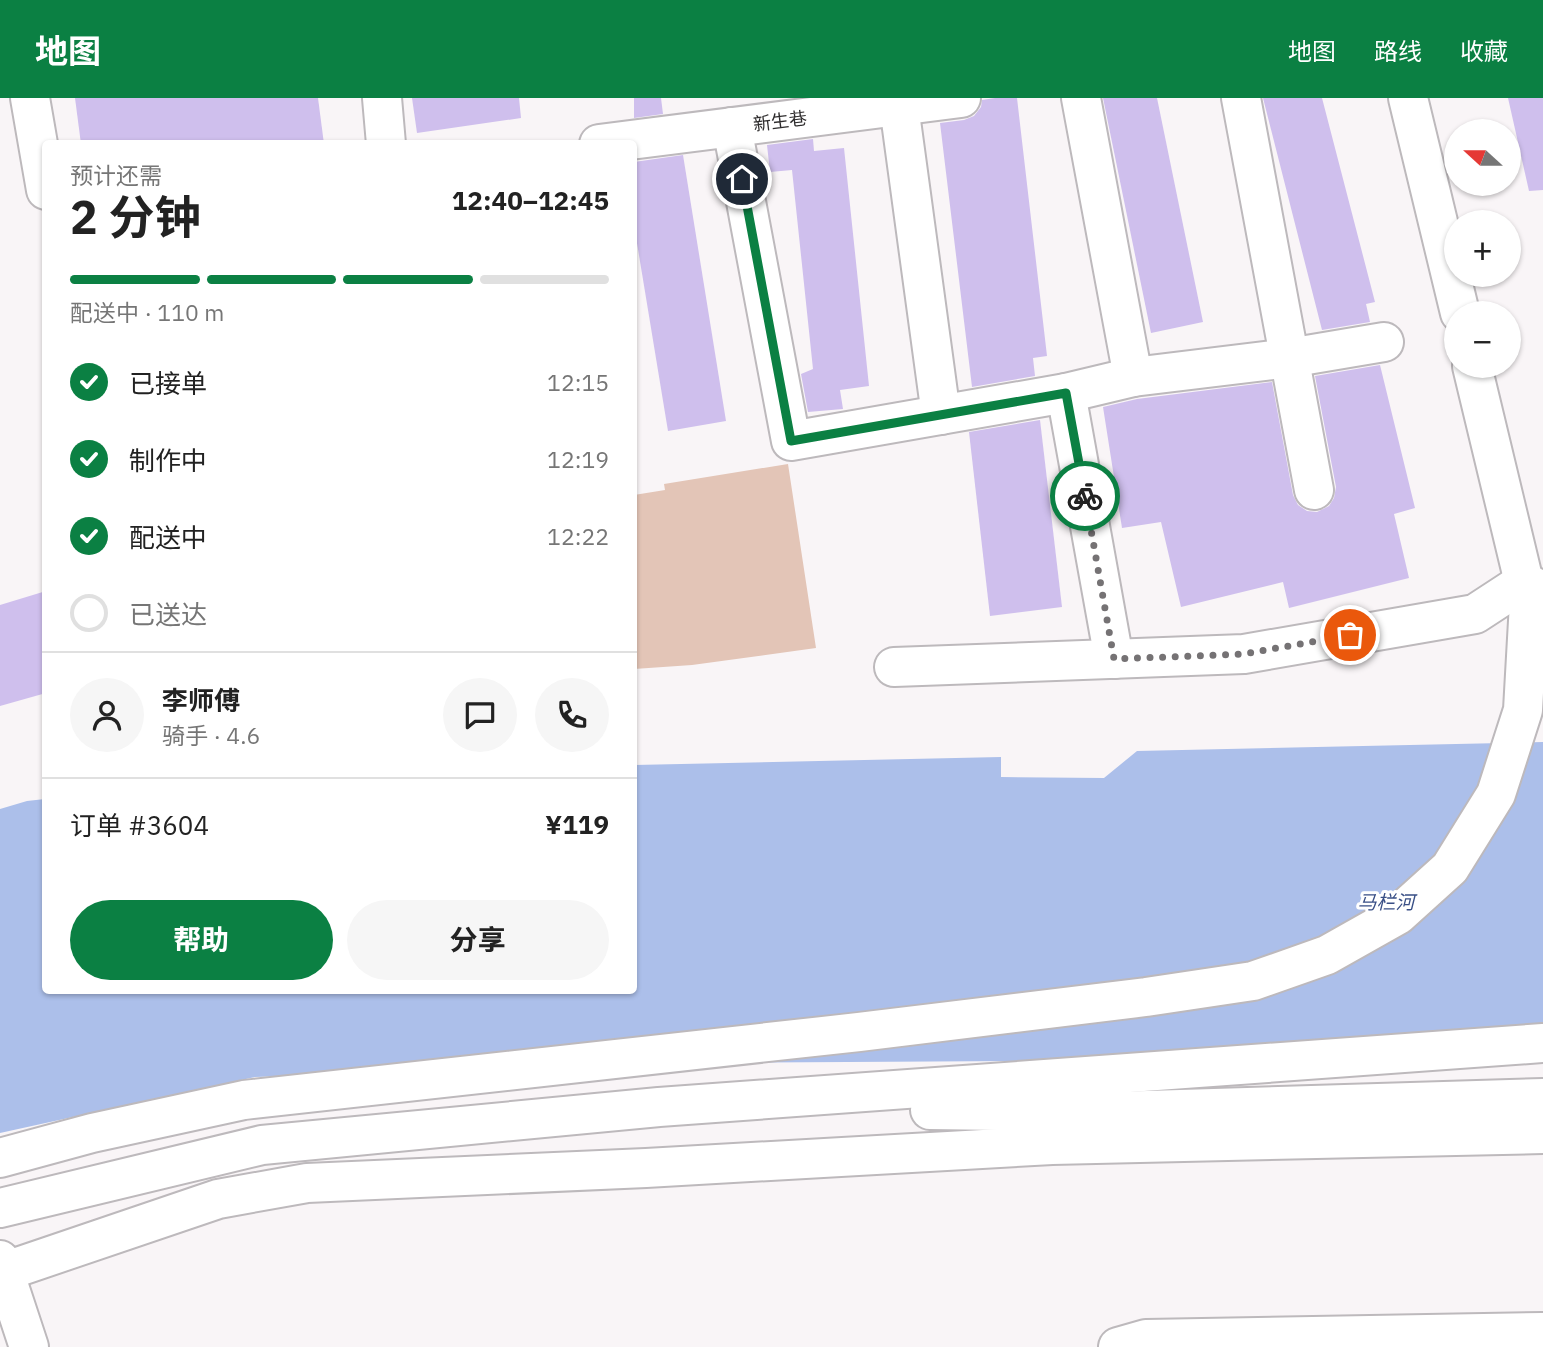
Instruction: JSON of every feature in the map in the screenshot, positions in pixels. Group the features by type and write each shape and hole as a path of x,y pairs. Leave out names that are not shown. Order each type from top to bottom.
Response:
{"main road":[{"path":"30,98 42,167"},
{"path":"382,98 386,140"},
{"name":"新生巷","path":"617,140 709,119 899,106 961,98"},
{"path":"1081,98 1133,377"},
{"path":"1241,98 1314,490"},
{"path":"1408,98 1457,301"},
{"path":"899,106 941,415"},
{"path":"709,119 791,441 1066,393 1133,377 1289,358 1384,342"},
{"path":"0,1157 92,1133 244,1100 832,1035 1159,995 1253,981 1328,955 1398,915 1450,868 1496,794 1522,710 1535,602 1475,378"},
{"path":"1066,393 1114,659"},
{"path":"894,667 1244,654 1535,602"},
{"path":"0,1208 262,1145 659,1107 1543,1043"},
{"path":"659,1107 1080,1112 1543,1098"},
{"path":"29,1347 1,1268 218,1199 307,1182 633,1168 1052,1145 1543,1134"},
{"path":"1118,1347 1146,1339 1543,1332"}],"shaded area":[{"path":"788,464 816,648 692,665 637,669 637,495 665,490 664,484"}],"water":[{"name":"马栏河","path":"1543,742 1543,1058 660,1063 255,1077 0,1133 0,809 42,799 42,994 637,994 637,765 1001,757 1001,777 1104,778 1137,751"}],"building":[{"path":"75,98 318,98 323,140 80,140"},
{"path":"412,98 519,98 521,118 417,133"},
{"path":"634,98 661,98 663,114 634,118"},
{"path":"1017,98 1047,356 1033,358 1035,376 972,387 940,123 974,116 981,107 982,100"},
{"path":"1103,98 1157,98 1203,322 1151,333"},
{"path":"1263,98 1322,98 1375,302 1366,304 1370,322 1322,330"},
{"path":"1508,98 1543,98 1543,190 1529,191 1521,156 1521,119 1513,119"},
{"path":"813,139 814,151 844,148 869,386 840,390 843,409 808,412 801,374 813,369 792,170 770,172 767,145"},
{"path":"683,155 726,421 668,431 637,243 637,162"},
{"path":"1380,365 1415,508 1394,514 1409,578 1289,608 1283,582 1181,607 1161,522 1122,528 1103,407 1137,399 1272,382 1293,495 1298,505 1307,511 1317,512 1329,506 1336,487 1315,376"},
{"path":"1040,420 1062,607 990,616 969,432"},
{"path":"42,592 42,694 0,706 0,605"}],"way so far":[{"path":"1085,496 1114,659 1244,654 1350,635"}],"route":[{"path":"742,179 791,441 1066,393 1085,496"}]}
